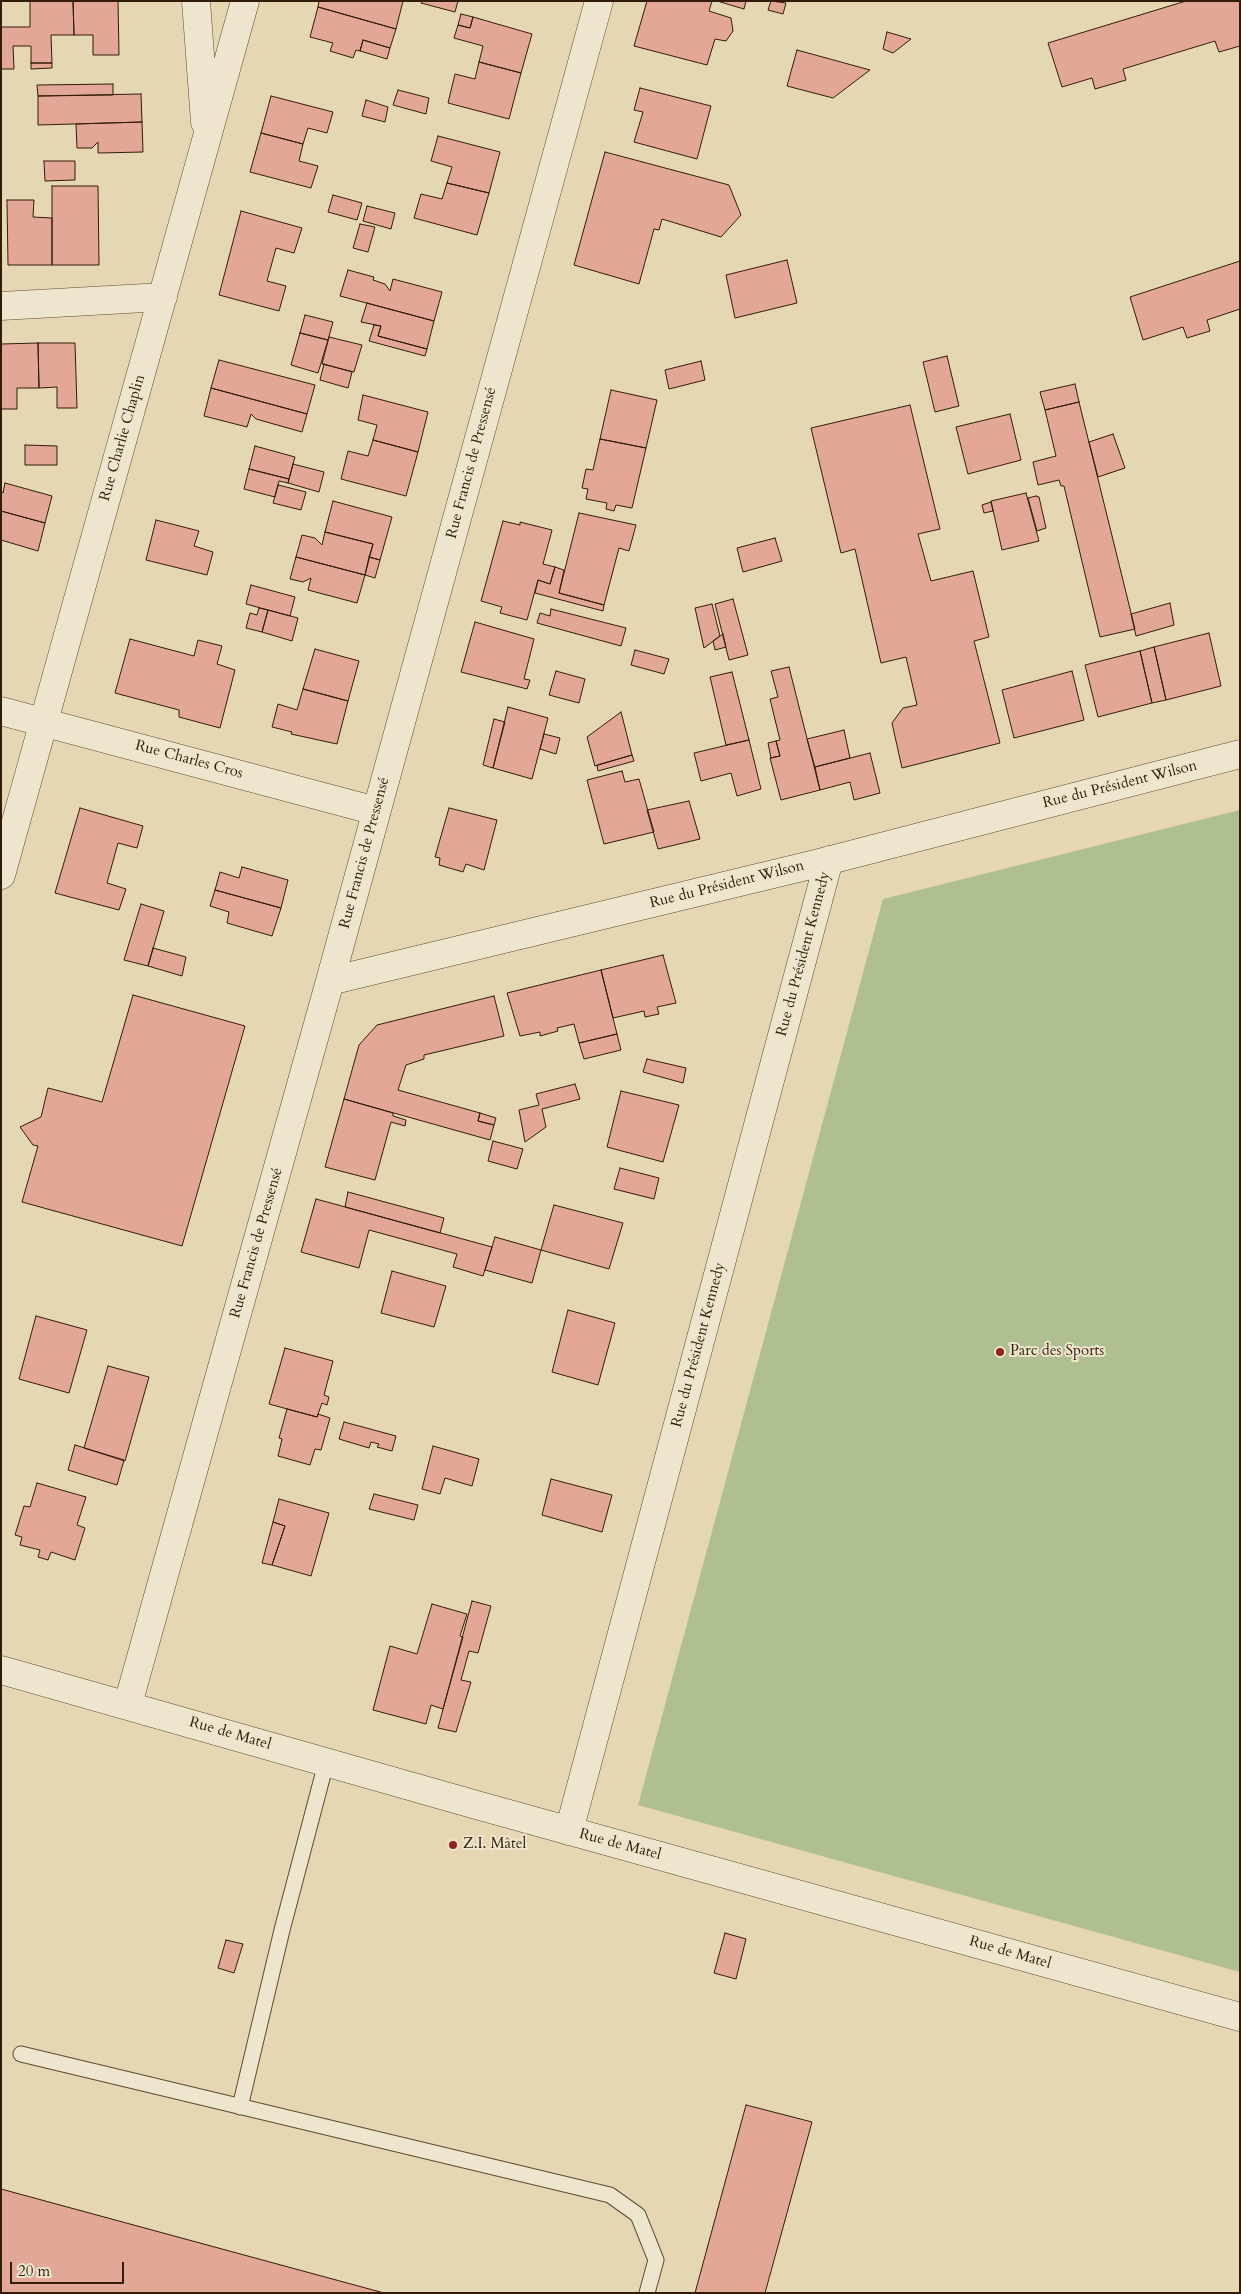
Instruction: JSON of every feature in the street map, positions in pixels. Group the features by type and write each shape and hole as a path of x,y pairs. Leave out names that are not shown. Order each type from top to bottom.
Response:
{"street":[{"path":"196,1 206,143"},
{"name":"Rue Charlie Chaplin","path":"1,874 245,1"},
{"name":"Rue Francis de Pressensé","path":"128,1704 330,981 599,1"},
{"path":"1,306 163,297"},
{"name":"Rue Charles Cros","path":"1,711 376,811"},
{"name":"Rue du Président Wilson","path":"330,981 829,860 1240,754"},
{"name":"Rue du Président Kennedy","path":"569,1831 829,860"},
{"name":"Rue de Matel","path":"1,1670 128,1704 569,1831 1240,2017"}],"lane":[{"path":"240,2107 282,1930 326,1762"},
{"path":"21,2054 610,2195 638,2215 656,2260 647,2293"}],"green space":[{"name":"Parc des Sports","path":"1240,810 1240,1972 638,1805 883,899"}],"building":[{"path":"30,1 73,1 74,35 51,35 52,63 31,63 31,46 13,46 14,69 1,69 1,27 30,27"},
{"path":"73,1 118,1 119,55 93,55 93,35 74,35"},
{"path":"319,1 403,1 396,29 318,7"},
{"path":"422,1 458,1 455,12 421,3"},
{"path":"647,1 712,1 709,11 731,18 733,31 726,41 715,39 707,65 634,46"},
{"path":"717,1 746,1 744,9"},
{"path":"771,1 786,3 783,14 768,10"},
{"path":"1186,1 1240,1 1240,46 1219,52 1215,41 1123,69 1126,80 1095,89 1092,78 1062,87 1048,43"},
{"path":"318,7 396,29 390,48 363,40 360,51 356,50 353,58 330,51 333,43 310,37"},
{"path":"461,14 473,17 470,28 458,25"},
{"path":"473,17 532,34 521,73 479,62 483,46 454,38 458,25 470,28"},
{"path":"887,32 911,39 893,53 883,49"},
{"path":"363,40 390,48 387,59 360,51"},
{"path":"797,50 870,70 833,98 787,86"},
{"path":"479,62 521,73 509,119 448,103 455,74 475,79"},
{"path":"31,63 52,63 52,68 31,69"},
{"path":"113,84 113,95 38,96 37,85"},
{"path":"640,88 711,106 697,159 634,142 643,112 634,110"},
{"path":"398,90 429,98 426,114 393,105"},
{"path":"141,94 142,122 38,125 38,96"},
{"path":"271,96 333,112 327,133 308,128 303,144 261,133"},
{"path":"366,100 388,107 385,122 362,116"},
{"path":"142,122 143,152 98,153 98,142 92,148 77,148 76,124"},
{"path":"261,133 303,144 299,161 318,166 311,188 250,172"},
{"path":"438,136 500,152 489,193 447,183 452,167 431,161"},
{"path":"605,152 729,185 741,215 721,237 662,219 659,230 654,229 639,284 574,265"},
{"path":"44,161 75,161 75,180 45,181"},
{"path":"447,183 489,193 477,235 414,218 421,194 442,199"},
{"path":"52,186 98,186 99,265 52,265"},
{"path":"333,195 362,203 357,220 328,212"},
{"path":"7,200 34,200 33,217 52,218 52,265 8,265"},
{"path":"367,206 395,213 391,229 363,221"},
{"path":"241,211 302,228 294,253 276,248 267,281 286,286 279,311 219,295"},
{"path":"360,224 375,227 368,252 353,248"},
{"path":"787,260 797,303 735,318 726,275"},
{"path":"1240,261 1240,309 1207,320 1210,331 1187,338 1183,327 1143,340 1130,297"},
{"path":"348,270 374,277 373,280 385,284 390,291 393,279 442,292 434,321 340,296"},
{"path":"367,303 434,321 427,349 378,336 381,326 361,322"},
{"path":"305,315 333,322 328,340 300,333"},
{"path":"374,325 381,326 378,336 427,349 425,356 369,341"},
{"path":"300,333 328,340 318,373 291,365"},
{"path":"329,337 362,345 354,372 322,364"},
{"path":"38,343 39,388 17,388 17,409 1,409 1,344"},
{"path":"38,343 75,343 77,408 57,408 57,387 39,388"},
{"path":"947,356 959,406 935,412 923,362"},
{"path":"219,360 315,385 307,414 211,388"},
{"path":"701,361 705,380 669,389 665,370"},
{"path":"324,364 352,372 348,388 320,380"},
{"path":"1075,384 1079,402 1045,410 1040,392"},
{"path":"211,388 307,414 302,432 256,419 251,414 247,427 204,416"},
{"path":"611,390 657,400 646,448 600,439"},
{"path":"363,395 428,412 418,452 373,440 377,425 358,420"},
{"path":"1079,402 1135,629 1100,637 1064,486 1061,486 1059,480 1038,485 1033,462 1056,456 1045,410"},
{"path":"910,405 940,529 918,534 931,581 973,571 989,637 974,641 1000,743 902,768 892,723 903,708 917,705 906,657 881,663 855,549 841,553 811,428"},
{"path":"1010,414 1021,460 968,474 956,427"},
{"path":"1113,434 1125,468 1098,477 1089,442"},
{"path":"600,439 646,448 632,508 616,505 614,511 606,509 607,503 586,499 588,489 582,488 586,469 593,470"},
{"path":"373,440 418,452 406,496 341,479 348,451 368,456"},
{"path":"25,445 57,446 57,465 25,465"},
{"path":"255,446 295,457 289,479 249,469"},
{"path":"293,464 324,472 319,492 288,483"},
{"path":"249,469 289,479 288,483 279,481 275,497 244,489"},
{"path":"5,483 52,496 45,523 1,511 1,491 3,493"},
{"path":"278,485 306,492 301,510 273,503"},
{"path":"1026,493 1039,541 1002,550 991,501"},
{"path":"1039,497 1046,528 1037,531 1028,498"},
{"path":"333,501 392,517 380,560 369,557 373,544 325,532"},
{"path":"991,502 993,511 984,513 982,505"},
{"path":"1,511 45,523 38,551 1,540"},
{"path":"579,513 636,525 629,551 619,548 604,605 559,593"},
{"path":"156,520 199,531 194,546 213,552 207,575 146,560"},
{"path":"503,521 520,525 520,522 552,530 543,564 555,567 550,584 538,580 527,620 500,613 502,607 481,601"},
{"path":"325,532 373,544 365,575 296,557 302,535 315,538 322,545"},
{"path":"775,538 782,561 743,572 737,548"},
{"path":"296,557 365,575 357,603 308,590 311,578 303,582 290,579"},
{"path":"369,557 380,560 375,578 365,575"},
{"path":"555,567 564,570 559,593 604,605 603,611 535,593 538,580 550,584"},
{"path":"251,585 295,597 290,616 246,604"},
{"path":"733,599 748,655 729,660 715,604"},
{"path":"1170,603 1174,625 1136,636 1131,614"},
{"path":"712,604 720,636 704,648 695,608"},
{"path":"259,608 268,610 262,632 246,628 250,613 257,615"},
{"path":"551,609 626,628 621,646 537,623 540,613 550,616"},
{"path":"268,610 298,618 292,641 262,632"},
{"path":"475,622 534,639 524,679 530,680 527,689 461,672"},
{"path":"1209,633 1221,686 1166,700 1154,647"},
{"path":"723,634 726,647 715,650 713,641"},
{"path":"130,639 194,656 198,640 222,646 217,664 235,670 220,728 179,717 179,710 115,693"},
{"path":"1154,647 1166,700 1152,703 1140,651"},
{"path":"315,649 359,661 348,701 303,689"},
{"path":"635,650 669,659 664,674 631,665"},
{"path":"1140,651 1152,703 1098,717 1085,665"},
{"path":"789,667 820,790 781,800 770,758 780,756 776,741 780,740 770,699 778,697 771,671"},
{"path":"556,671 585,679 579,703 549,695"},
{"path":"1072,671 1084,720 1014,738 1002,690"},
{"path":"732,672 749,740 726,745 710,677"},
{"path":"303,689 348,701 337,744 291,734 292,732 272,727 278,704 297,710"},
{"path":"508,707 548,718 532,779 493,768"},
{"path":"621,712 632,755 595,766 587,737"},
{"path":"494,719 505,722 493,768 483,765"},
{"path":"844,730 850,758 815,767 807,739"},
{"path":"544,734 560,738 556,754 540,749"},
{"path":"749,740 761,789 737,796 731,773 701,781 694,753"},
{"path":"776,741 780,756 771,758 768,743"},
{"path":"870,753 880,793 854,800 850,782 820,790 815,767"},
{"path":"632,755 634,761 598,771 597,765"},
{"path":"622,771 625,782 639,779 654,832 604,844 587,780"},
{"path":"689,801 700,839 658,849 647,810"},
{"path":"80,808 143,826 137,848 118,843 107,883 126,889 119,910 55,893"},
{"path":"449,808 497,820 484,870 466,864 463,872 439,865 440,858 435,857"},
{"path":"242,867 288,880 281,908 215,890 220,872 239,878"},
{"path":"215,890 281,908 272,936 227,923 229,912 210,906"},
{"path":"141,904 164,911 148,966 124,960"},
{"path":"153,948 186,957 182,976 148,966"},
{"path":"663,955 676,1003 657,1007 659,1014 645,1017 644,1011 613,1018 601,970"},
{"path":"601,970 617,1034 579,1043 574,1024 557,1028 558,1031 540,1036 540,1032 520,1036 507,993"},
{"path":"133,995 245,1026 182,1246 22,1202 38,1146 33,1145 20,1127 41,1117 48,1088 102,1102"},
{"path":"494,996 504,1036 424,1055 424,1059 406,1065 398,1090 480,1113 478,1121 494,1125 490,1140 344,1099 359,1045 377,1025"},
{"path":"617,1034 621,1050 584,1059 579,1043"},
{"path":"647,1059 686,1068 683,1083 643,1072"},
{"path":"575,1084 580,1099 542,1109 546,1127 525,1142 519,1110 539,1105 536,1094"},
{"path":"621,1091 679,1105 663,1162 607,1147"},
{"path":"344,1099 393,1113 393,1116 406,1120 405,1126 391,1122 375,1180 325,1167"},
{"path":"480,1113 496,1118 494,1125 478,1121"},
{"path":"493,1141 523,1149 517,1169 488,1161"},
{"path":"620,1168 659,1178 654,1199 614,1189"},
{"path":"348,1192 444,1218 440,1233 345,1207"},
{"path":"316,1199 492,1247 483,1276 453,1267 457,1254 369,1230 359,1268 301,1252"},
{"path":"554,1205 623,1223 609,1269 541,1250"},
{"path":"495,1237 541,1250 532,1283 485,1270"},
{"path":"392,1271 446,1286 434,1327 381,1313"},
{"path":"568,1310 615,1323 598,1385 552,1372"},
{"path":"36,1316 87,1330 69,1393 19,1379"},
{"path":"285,1348 333,1361 324,1395 329,1397 327,1405 322,1403 317,1417 269,1404"},
{"path":"108,1366 149,1377 125,1461 84,1448"},
{"path":"287,1409 317,1417 318,1414 330,1418 321,1450 315,1449 310,1465 278,1456 282,1439 279,1438"},
{"path":"344,1422 396,1436 392,1451 377,1447 379,1444 371,1442 369,1448 339,1439"},
{"path":"75,1445 124,1460 117,1485 68,1470"},
{"path":"433,1446 479,1459 472,1486 445,1478 440,1494 422,1489"},
{"path":"551,1479 612,1495 602,1532 542,1515"},
{"path":"37,1483 86,1497 77,1525 85,1528 75,1560 51,1552 48,1560 38,1557 40,1550 20,1545 22,1537 15,1535 24,1506 30,1507"},
{"path":"374,1494 418,1505 414,1520 369,1509"},
{"path":"279,1499 329,1513 311,1576 272,1565 285,1526 273,1522"},
{"path":"273,1522 285,1526 272,1565 262,1563"},
{"path":"472,1601 491,1606 478,1653 469,1651 461,1680 471,1682 456,1732 438,1728"},
{"path":"432,1604 467,1614 460,1636 463,1637 443,1709 431,1705 426,1724 373,1710 390,1646 417,1654"},
{"path":"725,1933 746,1939 736,1979 714,1973"},
{"path":"226,1940 243,1944 234,1973 218,1968"},
{"path":"746,2105 812,2122 765,2293 695,2293"},
{"path":"1,2189 384,2293 1,2293"}],"place":[{"name":"Parc des Sports","path":"1000,1352"},
{"name":"Z.I. Mâtel","path":"453,1845"}]}
